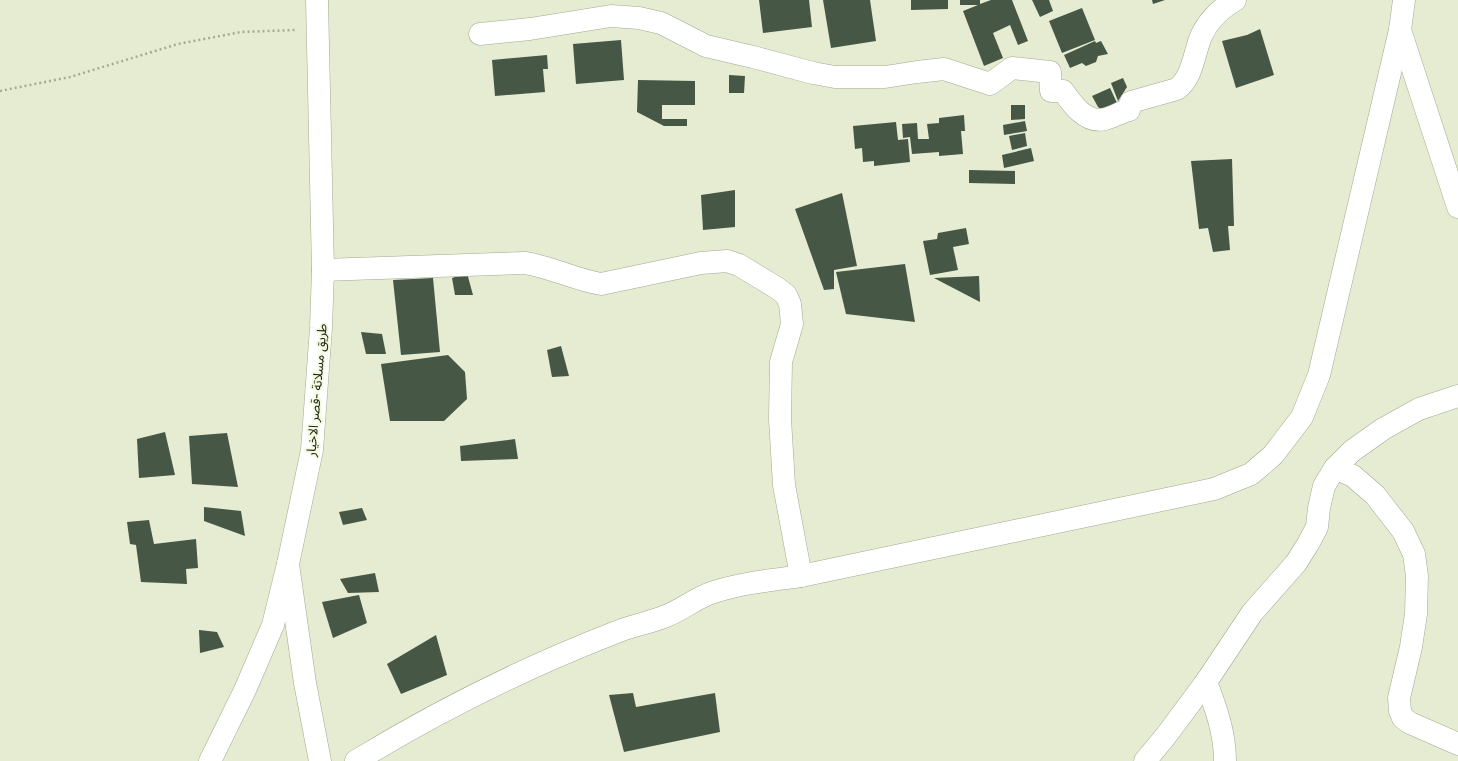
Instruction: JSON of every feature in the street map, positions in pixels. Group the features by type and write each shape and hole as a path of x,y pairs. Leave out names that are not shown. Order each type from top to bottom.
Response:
{"street":[{"name":"طريق مسلاتة -قصر الاخيار","path":"210,761 245,690 273,625 288,564 312,450 321,328 323,270 317,0"},
{"path":"480,34 530,29 611,16 639,18 660,23 706,46 754,57 813,74 836,77 886,77 944,69 990,84 1012,68 1050,72 1052,91 1063,91 1073,107 1092,119 1104,120 1129,110 1131,102 1177,89 1183,85 1200,38 1206,27 1226,5 1235,0"},
{"path":"356,761 409,729 548,660 615,632 666,616 714,592 752,583 801,576 1214,489 1251,474 1273,455 1302,417 1319,374 1400,30 1404,0"},
{"path":"1400,30 1458,207"},
{"path":"323,270 526,263 540,265 585,282 601,284 701,263 727,261 739,265 777,288 786,295 790,304 792,324 780,362 780,419 784,485 801,576"},
{"path":"1145,761 1206,682 1252,613 1296,563 1317,527 1319,508 1324,486 1335,468 1352,451 1389,426 1419,409 1458,396"},
{"path":"1335,468 1353,476 1375,495 1403,531 1414,554 1417,576 1416,614 1411,647 1399,698 1400,711 1403,718 1410,723 1458,744"},
{"path":"288,564 305,683 320,761"},
{"path":"1206,682 1218,712 1225,744 1225,761"}],"path":[{"path":"0,91 70,77 178,44 241,32 317,30"}],"building":[{"path":"759,0 809,0 812,27 763,33"},
{"path":"823,0 870,0 876,41 831,48"},
{"path":"911,0 948,0 948,9 911,10"},
{"path":"960,0 980,0 980,4 991,0 1012,0 1028,41 1018,45 1010,25 993,33 1003,58 984,66 963,11 978,5 960,5"},
{"path":"1032,0 1049,0 1053,11 1040,17"},
{"path":"1152,0 1165,0 1153,4"},
{"path":"1082,8 1095,40 1062,53 1049,21"},
{"path":"1260,29 1274,75 1236,88 1222,41 1247,35"},
{"path":"621,40 624,80 576,84 573,44"},
{"path":"1095,41 1096,43 1101,41 1108,54 1098,56 1096,62 1086,66 1082,63 1070,68 1064,55"},
{"path":"547,55 548,69 543,69 545,92 495,96 492,60"},
{"path":"729,75 745,76 744,93 729,93"},
{"path":"1123,78 1127,87 1118,101 1111,83"},
{"path":"638,80 695,81 695,105 662,105 662,119 687,119 687,126 664,126 637,112"},
{"path":"1110,88 1118,105 1104,111 1098,107 1092,96"},
{"path":"1011,105 1025,105 1025,119 1011,120"},
{"path":"964,115 965,131 961,131 963,154 939,156 939,152 912,154 910,137 903,138 902,124 917,123 918,139 929,139 927,124 939,123 939,118"},
{"path":"1025,121 1027,131 1004,135 1003,125"},
{"path":"896,122 898,140 908,139 910,162 874,166 874,161 863,162 862,148 855,149 853,126"},
{"path":"1025,133 1027,146 1012,150 1009,136"},
{"path":"1031,148 1034,161 1004,168 1002,155"},
{"path":"1232,159 1234,226 1228,226 1230,250 1213,252 1208,228 1199,229 1191,161"},
{"path":"969,170 1015,171 1015,184 969,183"},
{"path":"735,190 735,227 703,230 701,195"},
{"path":"842,193 857,266 834,270 834,289 824,290 795,209"},
{"path":"966,228 969,244 953,247 958,270 930,275 923,241 937,239 938,233"},
{"path":"905,264 915,322 846,314 836,272"},
{"path":"467,273 473,295 455,295 452,278"},
{"path":"979,276 980,302 934,278"},
{"path":"433,278 440,352 401,355 393,280"},
{"path":"361,332 382,334 386,354 366,354"},
{"path":"561,346 569,376 552,377 547,350"},
{"path":"448,355 465,372 467,399 444,421 390,421 381,364"},
{"path":"165,432 175,475 139,478 137,439"},
{"path":"227,433 238,487 192,484 189,436"},
{"path":"515,439 518,459 461,461 460,446"},
{"path":"204,507 241,511 245,536 204,521"},
{"path":"362,508 367,520 343,525 339,512"},
{"path":"149,520 154,544 196,539 198,568 186,569 187,584 141,582 136,545 130,544 127,522"},
{"path":"375,573 379,592 348,593 340,579"},
{"path":"359,595 367,623 333,638 322,602"},
{"path":"199,630 217,632 224,647 200,653"},
{"path":"436,635 447,675 401,694 387,664"},
{"path":"633,693 636,707 715,693 720,732 624,752 609,695"}]}
